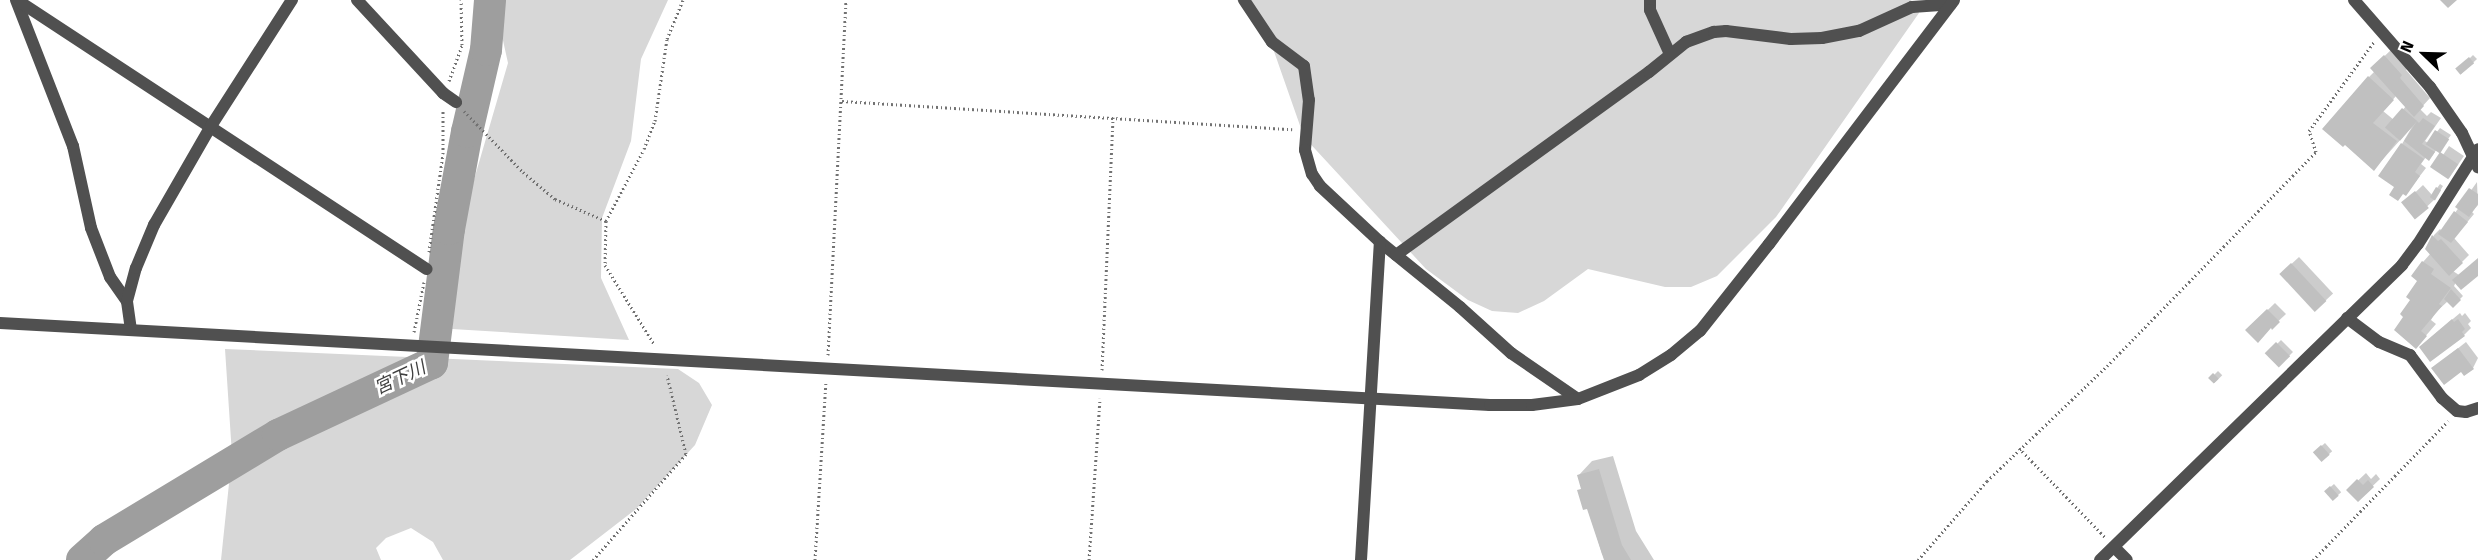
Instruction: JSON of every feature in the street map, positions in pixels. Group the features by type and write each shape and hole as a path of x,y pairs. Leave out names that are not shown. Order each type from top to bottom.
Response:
{"street":[{"path":"16,0 426,269"},
{"path":"16,0 73,146 91,228 110,277 127,300"},
{"path":"131,330 127,300 136,268 154,225 211,126 292,0"},
{"path":"357,0 443,93 456,102"},
{"path":"1244,0 1272,42 1304,66 1309,100 1307,163 1320,186 1380,242 1511,353 1578,399"},
{"path":"1650,0 1650,10 1670,54"},
{"path":"2100,560 2413,251 2476,158 2462,133 2430,87 2354,0"},
{"path":"1396,255 1649,72 1686,42 1714,32 1726,31 1791,39 1822,38 1859,31 1912,7 1952,2"},
{"path":"0,323 1371,398 1532,405 1578,399 1639,375 1671,355 1700,330 1769,244 1952,2"},
{"path":"1361,560 1380,242"},
{"path":"2347,318 2379,342 2410,355 2442,398 2457,411 2466,412 2478,408"},
{"path":"2114,546 2127,560"}],"path":[{"path":"417,345 443,154 443,93 462,45 461,0"},
{"path":"592,560 686,454 664,359 605,265 606,221 645,149 655,121 667,39 683,0"},
{"path":"815,560 846,0"},
{"path":"1918,560 2019,448 2107,366 2316,152 2309,131 2381,31"},
{"path":"842,101 1284,127 1307,132"},
{"path":"1089,560 1101,382 1113,117"},
{"path":"476,124 523,172 555,199 606,221"},
{"path":"2313,560 2457,411"},
{"path":"2019,448 2114,546"}],"shaded area":[{"path":"494,0 668,0 641,59 631,141 602,218 601,278 629,340 452,329 464,214 508,63"},
{"path":"1237,0 1911,0 1919,13 1776,217 1717,276 1691,287 1665,287 1588,269 1544,301 1518,313 1492,311 1468,300 1426,269 1304,137 1270,40"},
{"path":"225,349 678,369 699,383 712,405 695,445 636,509 570,560 443,560 433,542 411,528 386,538 376,548 381,560 221,560 232,455"}],"building":[{"path":"2440,0 2457,0 2448,8"},
{"path":"2384,55 2402,75 2400,78 2424,106 2414,117 2370,68"},
{"path":"2469,57 2474,63 2460,75 2455,69"},
{"path":"2368,76 2394,100 2373,123 2397,141 2374,171 2345,145 2343,147 2322,129"},
{"path":"2402,108 2417,121 2400,141 2385,128"},
{"path":"2423,118 2435,126 2422,144 2435,152 2429,161 2404,141 2417,121 2419,123"},
{"path":"2435,130 2449,139 2440,154 2426,144"},
{"path":"2401,143 2424,159 2415,172 2420,176 2406,196 2403,194 2398,201 2389,195 2394,187 2378,176"},
{"path":"2440,152 2458,164 2448,179 2430,167"},
{"path":"2436,187 2441,190 2435,200 2430,197"},
{"path":"2469,188 2478,194 2478,204 2469,217 2455,207"},
{"path":"2415,191 2429,208 2415,219 2401,202"},
{"path":"2454,211 2468,222 2451,243 2438,234"},
{"path":"2432,235 2438,241 2441,239 2463,263 2449,276 2425,249"},
{"path":"2478,258 2478,276 2461,290 2452,280"},
{"path":"2422,261 2434,269 2431,274 2451,288 2439,304 2442,306 2421,331 2427,336 2416,349 2394,330 2403,317 2400,314 2410,300 2406,297 2417,281 2411,276"},
{"path":"2291,263 2326,301 2315,312 2279,274"},
{"path":"2451,289 2461,300 2453,308 2444,299"},
{"path":"2267,309 2280,322 2272,330 2271,328 2258,343 2245,330"},
{"path":"2452,319 2454,322 2458,319 2465,329 2462,332 2465,336 2430,362 2419,347"},
{"path":"2276,342 2290,356 2279,367 2265,353"},
{"path":"2458,348 2474,369 2464,376 2461,372 2444,385 2431,368"},
{"path":"2213,373 2219,379 2214,384 2208,378"},
{"path":"2321,445 2330,455 2322,462 2313,452"},
{"path":"1599,469 1622,545 1631,560 1604,560 1587,509 1583,510 1577,490 1581,489 1577,475"},
{"path":"2357,479 2363,485 2368,480 2374,487 2358,502 2346,490"},
{"path":"2330,486 2339,496 2333,501 2324,491"}],"waterway":[{"name":"宮下川","path":"82,560 104,540 278,435 432,363 449,229 467,132 486,50 490,0"}]}
